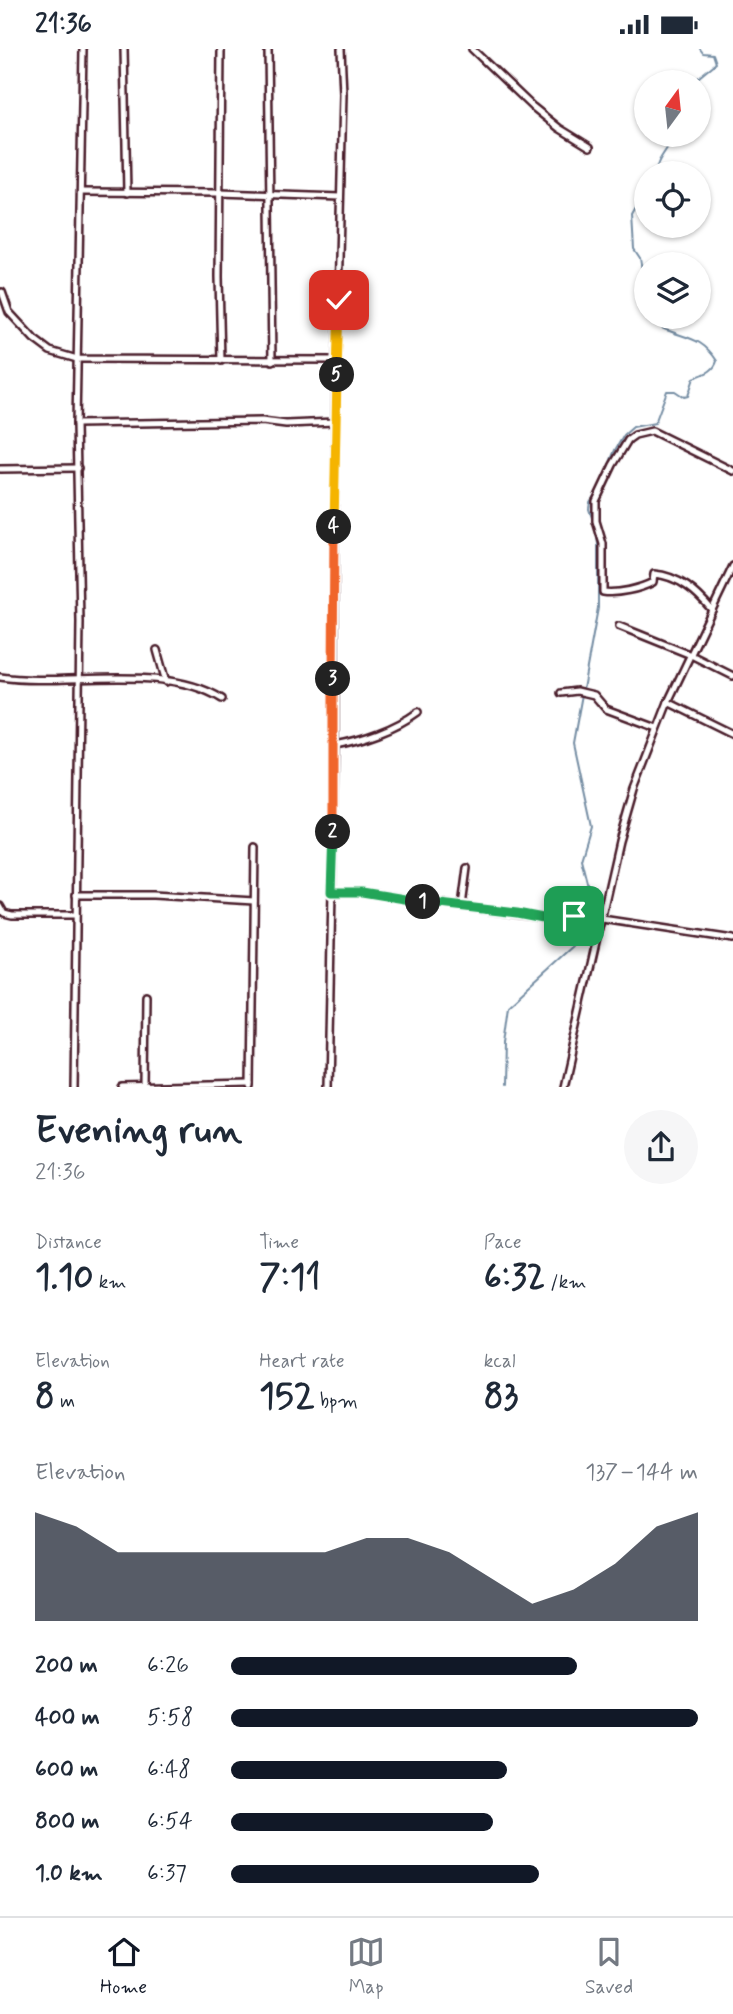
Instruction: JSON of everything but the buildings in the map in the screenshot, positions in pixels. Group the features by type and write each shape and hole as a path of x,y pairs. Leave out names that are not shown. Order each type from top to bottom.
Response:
{"street":[{"path":"74,1087 80,678 76,424 83,49"},
{"path":"124,49 127,193"},
{"path":"220,49 221,361"},
{"path":"268,49 272,361"},
{"path":"328,1087 335,745 335,422 343,94 341,49"},
{"path":"472,49 533,107 559,128 590,146"},
{"path":"81,192 340,197"},
{"path":"2,292 9,312 34,339 50,351 77,359 338,360"},
{"path":"76,424 335,422"},
{"path":"712,610 691,587 662,575 654,574 653,582 644,586 611,593 603,592 603,544 596,521 596,504 613,465 628,440 648,431 663,435 733,471"},
{"path":"0,469 78,468"},
{"path":"563,1087 599,919 634,789 668,702 733,566"},
{"path":"619,626 691,655 733,676"},
{"path":"158,650 166,682"},
{"path":"0,677 27,681 117,677 195,687 222,699"},
{"path":"561,693 586,692 594,695 606,709 657,728"},
{"path":"668,702 733,734"},
{"path":"335,745 351,742 398,724 418,712"},
{"path":"122,1087 252,1085 255,847"},
{"path":"462,906 467,868"},
{"path":"331,892 362,892 543,918 589,917 733,939"},
{"path":"76,895 153,895 254,901"},
{"path":"0,906 4,912 12,915 76,915"},
{"path":"145,1086 146,995"}],"waterway":[{"path":"700,49 703,53 713,54 716,63 708,70"},
{"path":"659,161 668,147"},
{"path":"634,212 632,216 636,252"},
{"path":"593,521 590,502 600,487 624,435 633,427 655,423 667,391 688,396 694,378 716,365 717,361 699,342 665,329"},
{"path":"502,1087 503,1042 508,1005 585,935 591,925 594,910 581,859 591,826 573,743 598,608 598,544 595,527"}],"route":[{"path":"339,300 335,422 335,745 331,892 362,892 543,918 574,916"}]}
